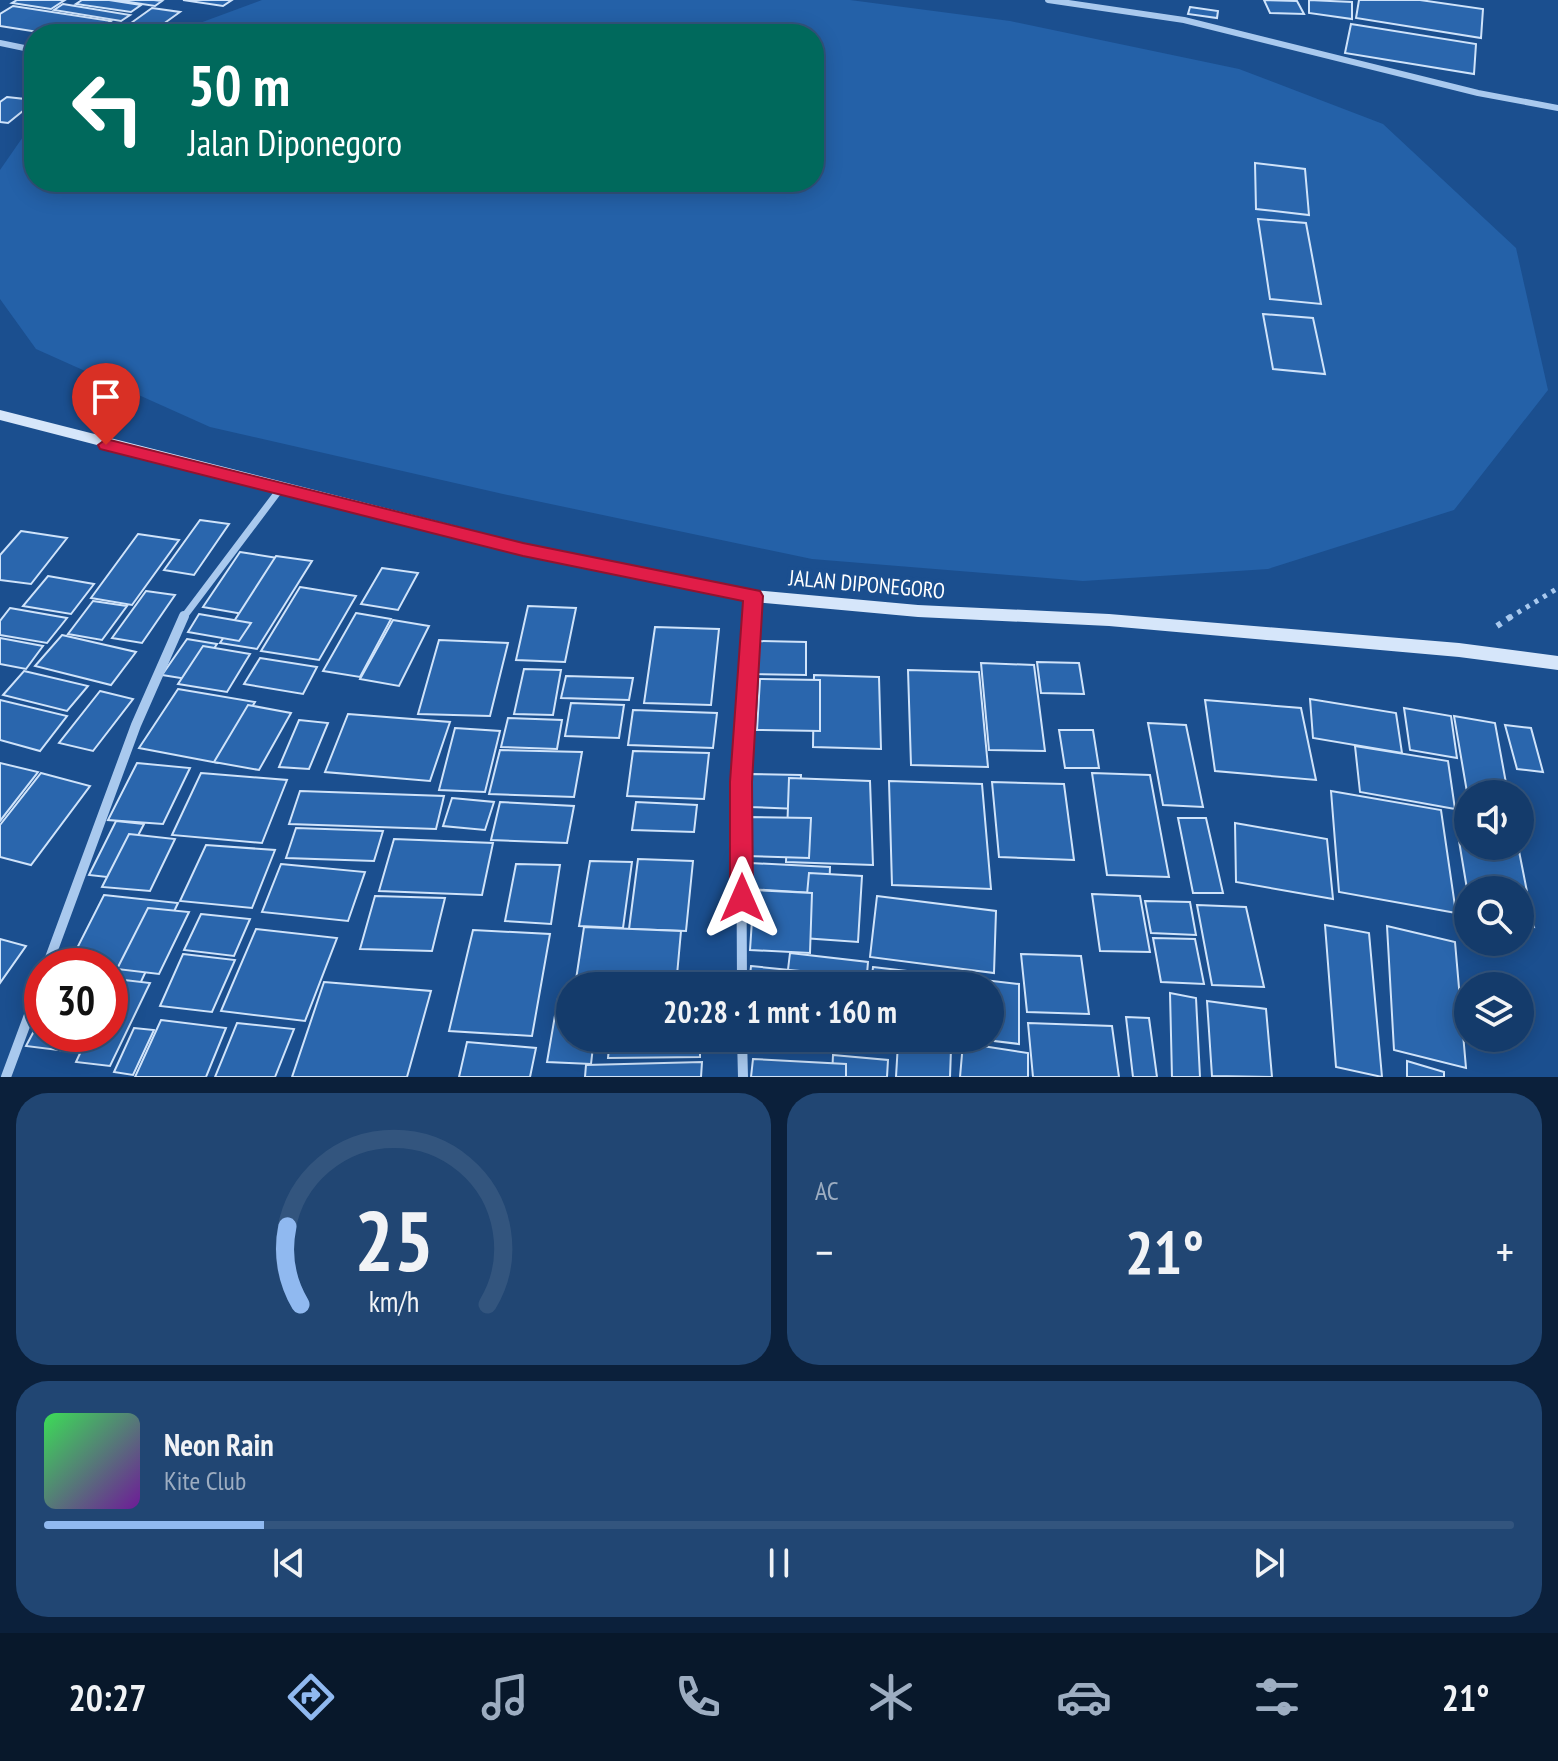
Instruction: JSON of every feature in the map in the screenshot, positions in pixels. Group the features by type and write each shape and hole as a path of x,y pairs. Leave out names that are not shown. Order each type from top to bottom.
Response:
{"main road":[{"name":"JALAN DIPONEGORO","path":"0,415 523,549 753,596 918,611 1109,620 1459,650 1558,663"}],"street":[{"path":"1048,0 1184,20 1478,93 1558,108"},
{"path":"0,43 24,48"},
{"path":"54,948 130,740 180,622 281,488"},
{"path":"742,972 741,782 753,596"},
{"path":"6,1077 24,1028"},
{"path":"742,1052 743,1077"}],"path":[{"path":"1459,650 1558,588"}],"shaded area":[{"path":"262,0 850,0 1010,21 1239,69 1383,124 1516,248 1548,390 1454,510 1268,569 1083,581 812,559 503,494 210,427 36,349 0,299 0,170 24,135 24,192 824,192 824,24 197,24"}],"building":[{"path":"17,0 65,0 51,9 12,3"},
{"path":"82,0 141,5 131,12 76,4"},
{"path":"116,0 154,0 162,1 155,6"},
{"path":"183,0 232,0 223,6"},
{"path":"1264,0 1297,1 1304,14 1270,13"},
{"path":"1309,0 1352,2 1352,19 1309,13"},
{"path":"1359,0 1420,0 1483,9 1481,38 1356,18"},
{"path":"63,4 130,15 121,21 54,10"},
{"path":"13,6 111,21 107,24 24,24 24,30 0,26 0,14"},
{"path":"1190,7 1218,11 1217,18 1188,14"},
{"path":"152,8 180,12 163,24 131,23"},
{"path":"1351,24 1476,44 1474,74 1345,53"},
{"path":"7,97 24,99 24,110 8,123 0,122 0,102"},
{"path":"1255,163 1305,169 1309,215 1256,209"},
{"path":"1258,219 1306,223 1321,304 1270,299"},
{"path":"1263,314 1313,318 1325,374 1273,369"},
{"path":"200,520 229,524 194,575 164,570"},
{"path":"21,531 67,538 31,584 0,580 0,555"},
{"path":"138,534 179,540 132,605 91,598"},
{"path":"240,552 296,561 260,617 203,607"},
{"path":"276,556 312,561 257,649 220,643"},
{"path":"382,568 418,573 398,610 361,604"},
{"path":"48,576 94,584 71,614 23,606"},
{"path":"300,587 356,596 319,660 261,651"},
{"path":"146,591 175,595 142,643 112,638"},
{"path":"93,601 127,606 102,640 68,634"},
{"path":"528,606 576,608 565,662 516,660"},
{"path":"10,608 67,618 47,643 0,635 0,621"},
{"path":"356,613 391,619 360,677 323,671"},
{"path":"199,614 251,623 239,641 188,632"},
{"path":"393,620 429,626 399,686 360,679"},
{"path":"655,627 719,629 711,705 644,703"},
{"path":"62,635 136,652 111,685 35,666"},
{"path":"0,638 43,646 26,669 0,664"},
{"path":"187,639 217,644 193,680 162,675"},
{"path":"439,640 508,643 490,716 418,714"},
{"path":"756,641 806,642 806,675 754,674"},
{"path":"203,646 250,654 227,692 178,684"},
{"path":"260,658 317,667 303,694 244,684"},
{"path":"1037,662 1079,663 1084,694 1041,693"},
{"path":"981,663 1034,665 1045,751 989,750"},
{"path":"524,669 561,670 553,715 514,714"},
{"path":"908,670 979,672 988,767 911,765"},
{"path":"24,671 88,686 67,711 3,695"},
{"path":"814,675 879,677 881,749 813,747"},
{"path":"566,676 633,678 629,700 561,698"},
{"path":"760,679 820,680 820,731 757,730"},
{"path":"178,689 255,702 218,763 139,748"},
{"path":"100,691 133,699 93,751 59,743"},
{"path":"1310,699 1396,713 1402,753 1313,738"},
{"path":"0,700 67,716 40,751 0,740"},
{"path":"1205,700 1301,708 1316,780 1215,771"},
{"path":"571,703 624,705 619,738 565,736"},
{"path":"248,705 291,713 259,770 214,762"},
{"path":"1404,708 1451,716 1457,758 1410,750"},
{"path":"633,710 717,713 713,748 628,745"},
{"path":"348,714 450,722 430,781 325,772"},
{"path":"1454,716 1495,723 1505,780 1465,780"},
{"path":"508,718 562,720 557,749 501,747"},
{"path":"299,720 328,723 309,769 279,767"},
{"path":"1148,723 1186,725 1203,807 1163,805"},
{"path":"1505,725 1531,728 1543,772 1517,769"},
{"path":"455,728 500,731 485,792 439,790"},
{"path":"1059,730 1093,730 1099,768 1065,768"},
{"path":"1355,746 1448,761 1454,809 1360,792"},
{"path":"500,750 582,752 574,797 489,794"},
{"path":"633,751 709,753 704,799 627,796"},
{"path":"0,763 38,772 0,821"},
{"path":"137,763 190,768 163,824 108,820"},
{"path":"41,773 90,786 31,865 0,857 0,825"},
{"path":"201,773 287,780 262,843 172,835"},
{"path":"1092,773 1150,775 1169,877 1107,875"},
{"path":"752,774 801,775 799,809 750,807"},
{"path":"789,778 870,781 873,865 786,862"},
{"path":"889,781 982,784 991,889 892,885"},
{"path":"992,782 1064,784 1074,860 999,857"},
{"path":"300,791 444,796 436,829 289,824"},
{"path":"1331,791 1441,810 1454,913 1339,892"},
{"path":"452,798 494,802 485,830 443,826"},
{"path":"500,802 574,806 567,843 491,840"},
{"path":"636,802 697,805 694,832 632,830"},
{"path":"748,817 811,818 809,858 745,856"},
{"path":"1178,818 1206,818 1223,893 1193,893"},
{"path":"116,821 144,824 116,878 89,875"},
{"path":"1235,823 1327,839 1333,899 1236,882"},
{"path":"296,828 383,831 374,861 286,858"},
{"path":"129,834 175,839 150,891 102,887"},
{"path":"394,839 493,843 482,895 379,891"},
{"path":"206,845 275,850 252,908 180,901"},
{"path":"638,859 693,861 686,931 629,929"},
{"path":"1462,860 1521,860 1524,876 1465,876"},
{"path":"590,861 632,862 623,928 579,926"},
{"path":"750,863 830,867 829,894 748,889"},
{"path":"281,864 365,872 348,921 262,912"},
{"path":"516,864 560,865 551,924 505,921"},
{"path":"809,873 862,876 858,942 803,938"},
{"path":"754,890 812,893 810,953 750,950"},
{"path":"1092,894 1140,896 1150,952 1100,951"},
{"path":"104,895 178,903 128,1009 128,948 77,948"},
{"path":"375,896 445,898 432,951 360,949"},
{"path":"877,896 996,911 994,972 870,957"},
{"path":"1145,901 1190,902 1196,935 1151,933"},
{"path":"1197,905 1246,907 1264,987 1212,985"},
{"path":"148,908 189,912 159,974 128,970 128,948"},
{"path":"201,914 250,919 234,956 184,950"},
{"path":"1325,925 1369,933 1382,1077 1336,1067"},
{"path":"1387,926 1454,942 1458,972 1454,972 1454,1052 1465,1052 1466,1068 1394,1050"},
{"path":"584,927 681,931 677,972 577,972"},
{"path":"256,929 337,938 305,1021 221,1011"},
{"path":"473,930 550,934 532,1036 449,1031"},
{"path":"1153,938 1195,939 1204,984 1161,982"},
{"path":"0,939 26,946 24,948 0,983"},
{"path":"790,953 868,962 867,972 788,972"},
{"path":"183,954 235,960 212,1012 160,1006"},
{"path":"1021,954 1081,956 1089,1014 1027,1012"},
{"path":"751,966 799,971 799,972 750,972"},
{"path":"873,967 916,972 872,972"},
{"path":"128,980 150,983 128,1029"},
{"path":"324,982 431,991 407,1077 292,1077"},
{"path":"1004,982 1019,984 1019,1044 1004,1042"},
{"path":"1170,993 1196,998 1200,1077 1172,1077"},
{"path":"1207,1001 1266,1009 1272,1077 1212,1076"},
{"path":"556,1010 556,1052 592,1052 591,1064 547,1062"},
{"path":"1126,1017 1149,1018 1157,1077 1133,1077"},
{"path":"161,1020 226,1028 206,1077 135,1077"},
{"path":"237,1023 294,1029 275,1077 215,1077"},
{"path":"1028,1023 1112,1026 1119,1077 1033,1077"},
{"path":"134,1028 154,1030 133,1075 114,1072 123,1052 128,1052 128,1041"},
{"path":"467,1042 536,1048 530,1077 459,1077"},
{"path":"1004,1049 1028,1053 1028,1077 960,1077 962,1052 1004,1052"},
{"path":"74,1052 108,1052 106,1056"},
{"path":"81,1052 117,1052 110,1066 76,1062"},
{"path":"609,1052 700,1052 700,1057 608,1058"},
{"path":"897,1052 951,1052 950,1077 896,1077"},
{"path":"833,1055 888,1060 887,1077 832,1077"},
{"path":"753,1059 846,1064 846,1077 751,1077"},
{"path":"1407,1061 1444,1072 1444,1077 1407,1077"},
{"path":"702,1062 701,1077 585,1077 586,1065"}],"route":[{"path":"106,445 523,549 753,596 741,782 742,898"}]}
